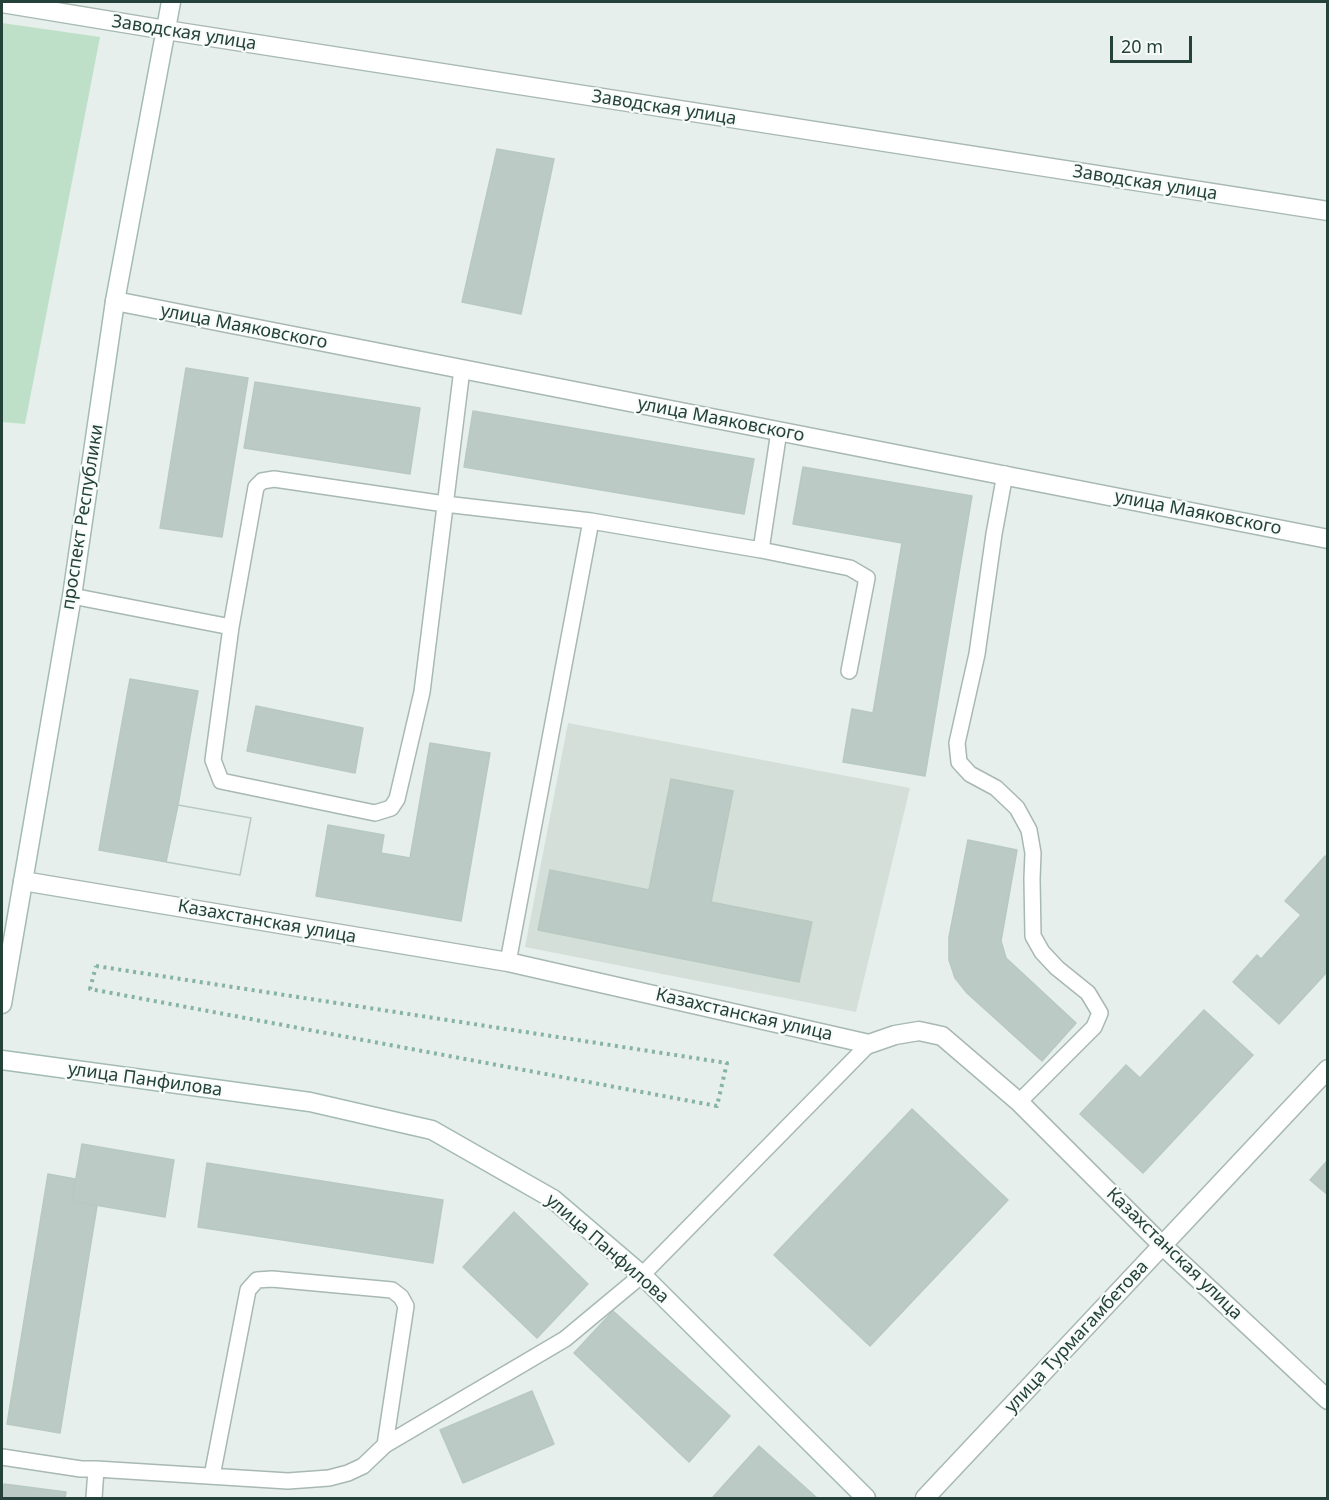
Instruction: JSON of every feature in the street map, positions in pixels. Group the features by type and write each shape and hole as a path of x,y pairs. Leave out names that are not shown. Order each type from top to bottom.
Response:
{"street":[{"name":"проспект Республики","path":"2,1004 72,596 115,301 171,2"},
{"name":"Заводская улица","path":"2,3 1328,211"},
{"name":"улица Маяковского","path":"115,301 1328,539"},
{"name":"Казахстанская улица","path":"23,881 508,962 869,1044 895,1035 919,1031 942,1036 1019,1102 1163,1246 1328,1400"},
{"name":"улица Панфилова","path":"2,1060 310,1102 432,1130 553,1199 642,1275 866,1498"},
{"name":"улица Турмагамбетова","path":"925,1498 1328,1069"}],"lane":[{"path":"462,369 454,418 445,504 422,692 397,799 391,808 375,813 221,781 213,760 231,627 256,487 262,481 274,479 445,504 591,521 850,568 867,578 849,671"},
{"path":"760,550 779,431"},
{"path":"1005,474 977,654 957,743 959,762 970,774 996,788 1017,807 1029,830 1033,853 1033,936 1042,952 1057,968 1088,993 1100,1013 1095,1028 1019,1102"},
{"path":"508,962 591,521"},
{"path":"72,596 231,627"},
{"path":"2,1457 81,1469 288,1480 329,1478 363,1466 385,1445 554,1347 642,1275 869,1044"},
{"path":"212,1476 248,1290 257,1280 273,1279 392,1290 400,1297 406,1306 385,1445"},
{"path":"94,1498 96,1469"}],"path":[{"path":"96,966 727,1063 717,1106 705,1104 90,988 96,966"}],"shaded area":[{"path":"568,723 910,788 856,1012 525,947"}],"green space":[{"path":"2,23 100,37 25,424 2,422"}],"building":[{"path":"497,149 554,159 521,314 462,302"},
{"path":"186,368 248,378 222,537 160,528"},
{"path":"255,382 420,408 410,474 244,448"},
{"path":"473,411 754,459 744,514 464,467"},
{"path":"803,467 972,496 925,776 843,762 852,709 873,713 902,543 793,524"},
{"path":"130,679 198,691 178,805 251,818 240,875 99,850"},
{"path":"256,706 363,728 355,773 247,751"},
{"path":"430,743 490,753 461,921 316,896 328,825 384,835 381,853 410,858"},
{"path":"671,779 733,791 711,902 812,922 799,982 538,930 550,870 649,890"},
{"path":"178,805 251,818 240,875 166,862"},
{"path":"968,840 1017,850 1001,941 1006,958 1076,1023 1042,1061 967,993 955,978 949,960 949,937"},
{"path":"1325,856 1328,859 1328,971 1279,1024 1233,982 1257,955 1261,959 1301,915 1285,901"},
{"path":"1204,1010 1253,1055 1143,1173 1080,1114 1126,1065 1140,1078"},
{"path":"912,1109 1008,1200 870,1346 774,1255"},
{"path":"82,1144 174,1160 165,1217 72,1201"},
{"path":"1328,1160 1328,1195 1310,1180"},
{"path":"207,1163 443,1200 433,1263 198,1227"},
{"path":"48,1174 75,1179 72,1201 97,1206 60,1433 7,1424"},
{"path":"514,1212 588,1284 537,1338 463,1267"},
{"path":"613,1311 730,1416 689,1462 574,1353"},
{"path":"532,1391 554,1444 463,1483 440,1430"},
{"path":"759,1446 817,1498 713,1497"},
{"path":"4,1484 66,1492 65,1498 2,1498"}]}
